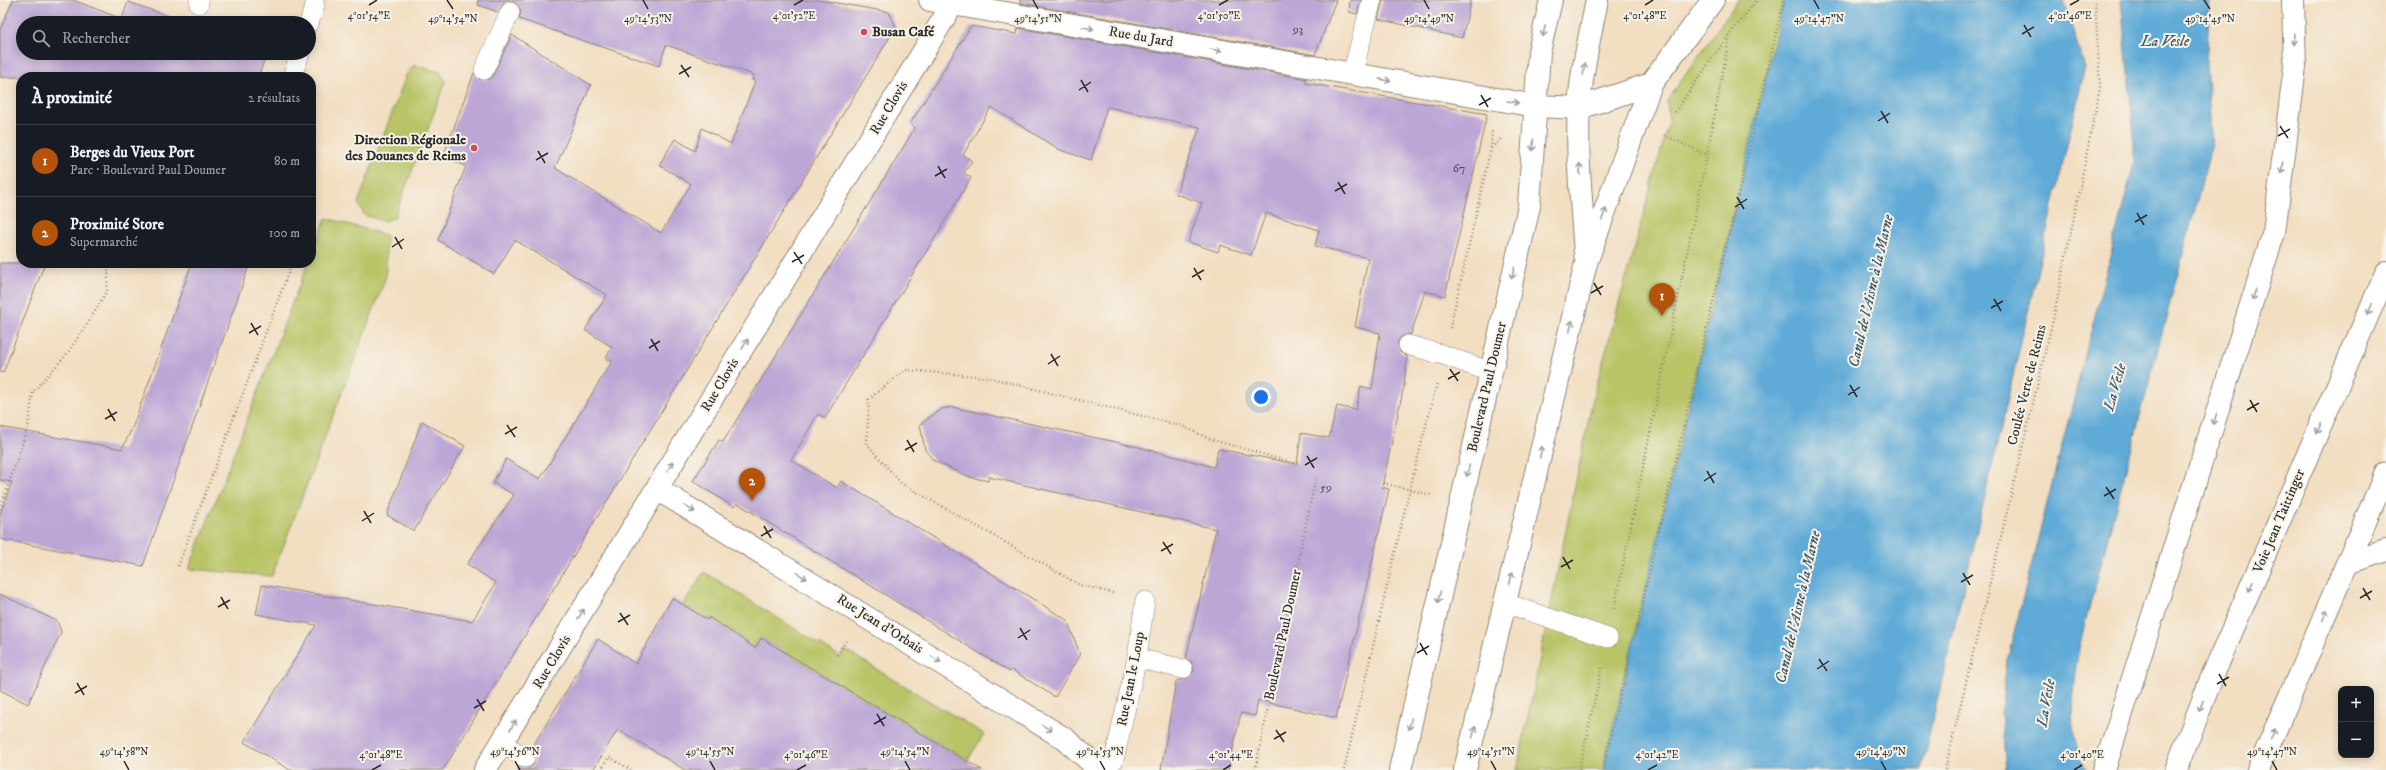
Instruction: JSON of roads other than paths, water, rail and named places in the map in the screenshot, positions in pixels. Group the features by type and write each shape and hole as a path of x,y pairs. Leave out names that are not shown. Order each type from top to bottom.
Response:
{"main road":[{"name":"Rue du Jard","path":"930,0 954,2 1536,106 1579,108"},
{"name":"Boulevard Paul Doumer","path":"1400,770 1529,206 1539,52 1551,0"},
{"path":"1586,263 1579,144 1579,108 1586,54 1597,0"},
{"path":"1465,770 1586,263 1652,84 1713,0"},
{"path":"2104,770 2274,232 2295,67 2293,0"},
{"name":"Rue Clovis","path":"486,770 954,2"},
{"path":"1579,108 1652,84"},
{"name":"Voie Jean Taittinger","path":"2176,770 2212,677 2386,273"},
{"path":"2258,770 2386,473"},
{"name":"Rue Jean d'Orbais","path":"657,489 1066,739 1090,761 1095,769"},
{"path":"2347,563 2386,550"}],"lane":[{"path":"1352,74 1372,0"},
{"path":"311,16 314,5"},
{"path":"484,70 510,12"},
{"path":"294,72 298,60"},
{"path":"1408,345 1444,355 1490,372"},
{"name":"Rue Jean le Loup","path":"1095,769 1114,760 1137,658 1145,601"},
{"path":"1505,603 1608,638"},
{"path":"1137,658 1183,669"},
{"path":"502,743 525,758"}],"water":[{"name":"Canal de l'Aisne à la Marne","path":"1784,0 2063,0 2085,68 1921,770 1603,770"},
{"name":"La Vesle","path":"2121,0 2210,0 2206,65 2212,144 2080,643 2072,708 2075,739 2079,754 2086,770 2006,770 2001,714 2007,660 2134,163 2134,137"}],"place":[{"name":"Busan Café","path":"864,32"},
{"name":"Direction Régionale des Douanes de Reims","path":"474,148"},
{"name":"Berges du Vieux Port","path":"1662,316"},
{"name":"Proximité Store","path":"752,501"}]}
